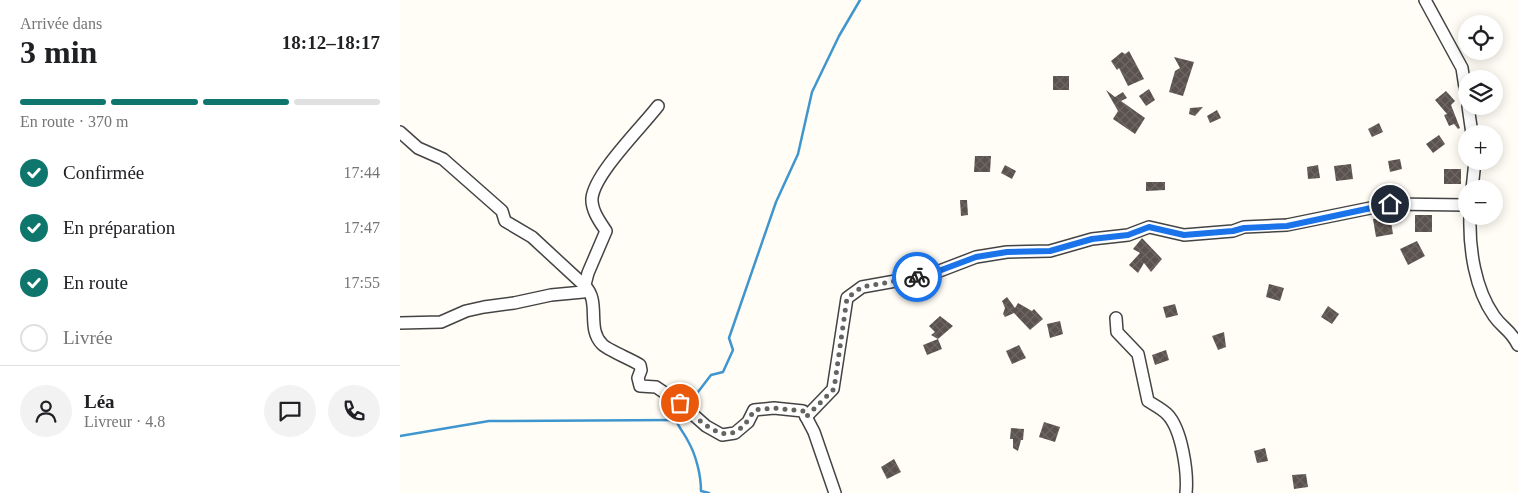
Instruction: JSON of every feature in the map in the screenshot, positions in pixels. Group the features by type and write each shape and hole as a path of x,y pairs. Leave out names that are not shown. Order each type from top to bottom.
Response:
{"street":[{"path":"1425,0 1462,70"},
{"path":"400,323 441,322 466,311 484,306 514,303 551,294 582,292 606,230 595,213 592,199 600,178 618,152 638,133 658,106"},
{"path":"400,132 418,148 443,159 502,211 505,221 532,237 591,292 595,330 602,344 640,365 641,370 638,378 640,386 656,387 680,403 706,426 722,435 736,433 748,422 754,410 774,408 803,411 814,432 835,493"},
{"path":"806,417 834,389 847,298 862,287 928,275 976,257 1007,252 1050,251 1092,239 1128,235 1149,227 1184,235 1233,231 1244,228 1287,226 1390,204 1458,204"},
{"path":"1471,225 1477,279 1485,302 1496,319 1512,332 1518,345"},
{"path":"1116,318 1117,332 1138,354 1148,401 1168,414 1177,433 1188,476 1186,493"}],"building":[{"path":"1129,51 1144,79 1128,86 1119,68 1117,70 1111,61 1122,52 1125,54"},
{"path":"1174,57 1194,62 1183,96 1169,92 1175,71 1180,68"},
{"path":"1053,76 1069,76 1069,90 1053,90"},
{"path":"1149,89 1155,100 1146,106 1139,96"},
{"path":"1106,90 1115,97 1123,92 1127,98 1121,101 1145,118 1135,134 1113,119 1118,111"},
{"path":"1446,91 1455,101 1451,105 1459,125 1458,129 1454,124 1449,126 1444,115 1447,114 1435,100"},
{"path":"1203,107 1195,116 1189,114 1190,108"},
{"path":"1217,110 1221,118 1210,123 1207,116"},
{"path":"1379,123 1383,132 1372,137 1368,129"},
{"path":"1439,135 1445,144 1433,153 1426,144"},
{"path":"975,156 991,156 990,172 974,172"},
{"path":"1400,159 1402,169 1390,172 1388,161"},
{"path":"1351,164 1353,179 1336,181 1334,166"},
{"path":"1005,165 1016,171 1012,179 1001,173"},
{"path":"1318,165 1320,178 1308,179 1307,167"},
{"path":"1444,169 1461,170 1461,180 1458,180 1458,184 1444,184"},
{"path":"1146,182 1165,182 1165,190 1146,191"},
{"path":"960,200 967,200 968,215 961,216"},
{"path":"1415,215 1432,215 1432,232 1415,232"},
{"path":"1390,216 1393,234 1376,237 1373,219"},
{"path":"1142,238 1162,259 1151,272 1144,263 1138,273 1129,265 1140,253 1133,249"},
{"path":"1417,241 1425,256 1408,265 1400,249"},
{"path":"1269,284 1284,288 1280,301 1266,297"},
{"path":"1007,297 1015,308 1018,303 1032,311 1034,309 1043,319 1030,330 1014,313 1005,317 1003,314 1005,308 1002,301"},
{"path":"1175,304 1178,315 1166,318 1163,307"},
{"path":"1328,306 1339,314 1332,324 1321,317"},
{"path":"940,316 953,326 938,339 931,335 935,332 929,326"},
{"path":"1060,321 1063,334 1050,338 1047,324"},
{"path":"1224,332 1226,347 1218,350 1212,336"},
{"path":"938,339 942,349 927,355 923,345"},
{"path":"1019,345 1026,358 1012,364 1006,351"},
{"path":"1166,350 1169,360 1155,365 1152,355"},
{"path":"1044,422 1060,427 1055,442 1039,437"},
{"path":"1011,428 1024,429 1023,440 1021,440 1018,451 1013,448 1013,439 1010,439"},
{"path":"1265,448 1268,461 1257,463 1254,451"},
{"path":"894,459 901,472 887,479 881,467"},
{"path":"1306,474 1308,487 1294,489 1292,475"}],"waterway":[{"path":"688,405 711,375 723,372 733,350 729,338 776,202 798,154 812,92 839,36 860,0"},
{"path":"683,411 676,420 696,459 701,491 709,493"},
{"path":"400,436 489,421 676,420"}],"way so far":[{"path":"680,403 706,426 722,435 736,433 748,422 754,410 774,408 803,411 806,417 834,389 847,298 862,287 917,277"}],"route":[{"path":"917,277 928,275 976,257 1007,252 1050,251 1092,239 1128,235 1149,227 1184,235 1233,231 1244,228 1287,226 1390,204"}]}
